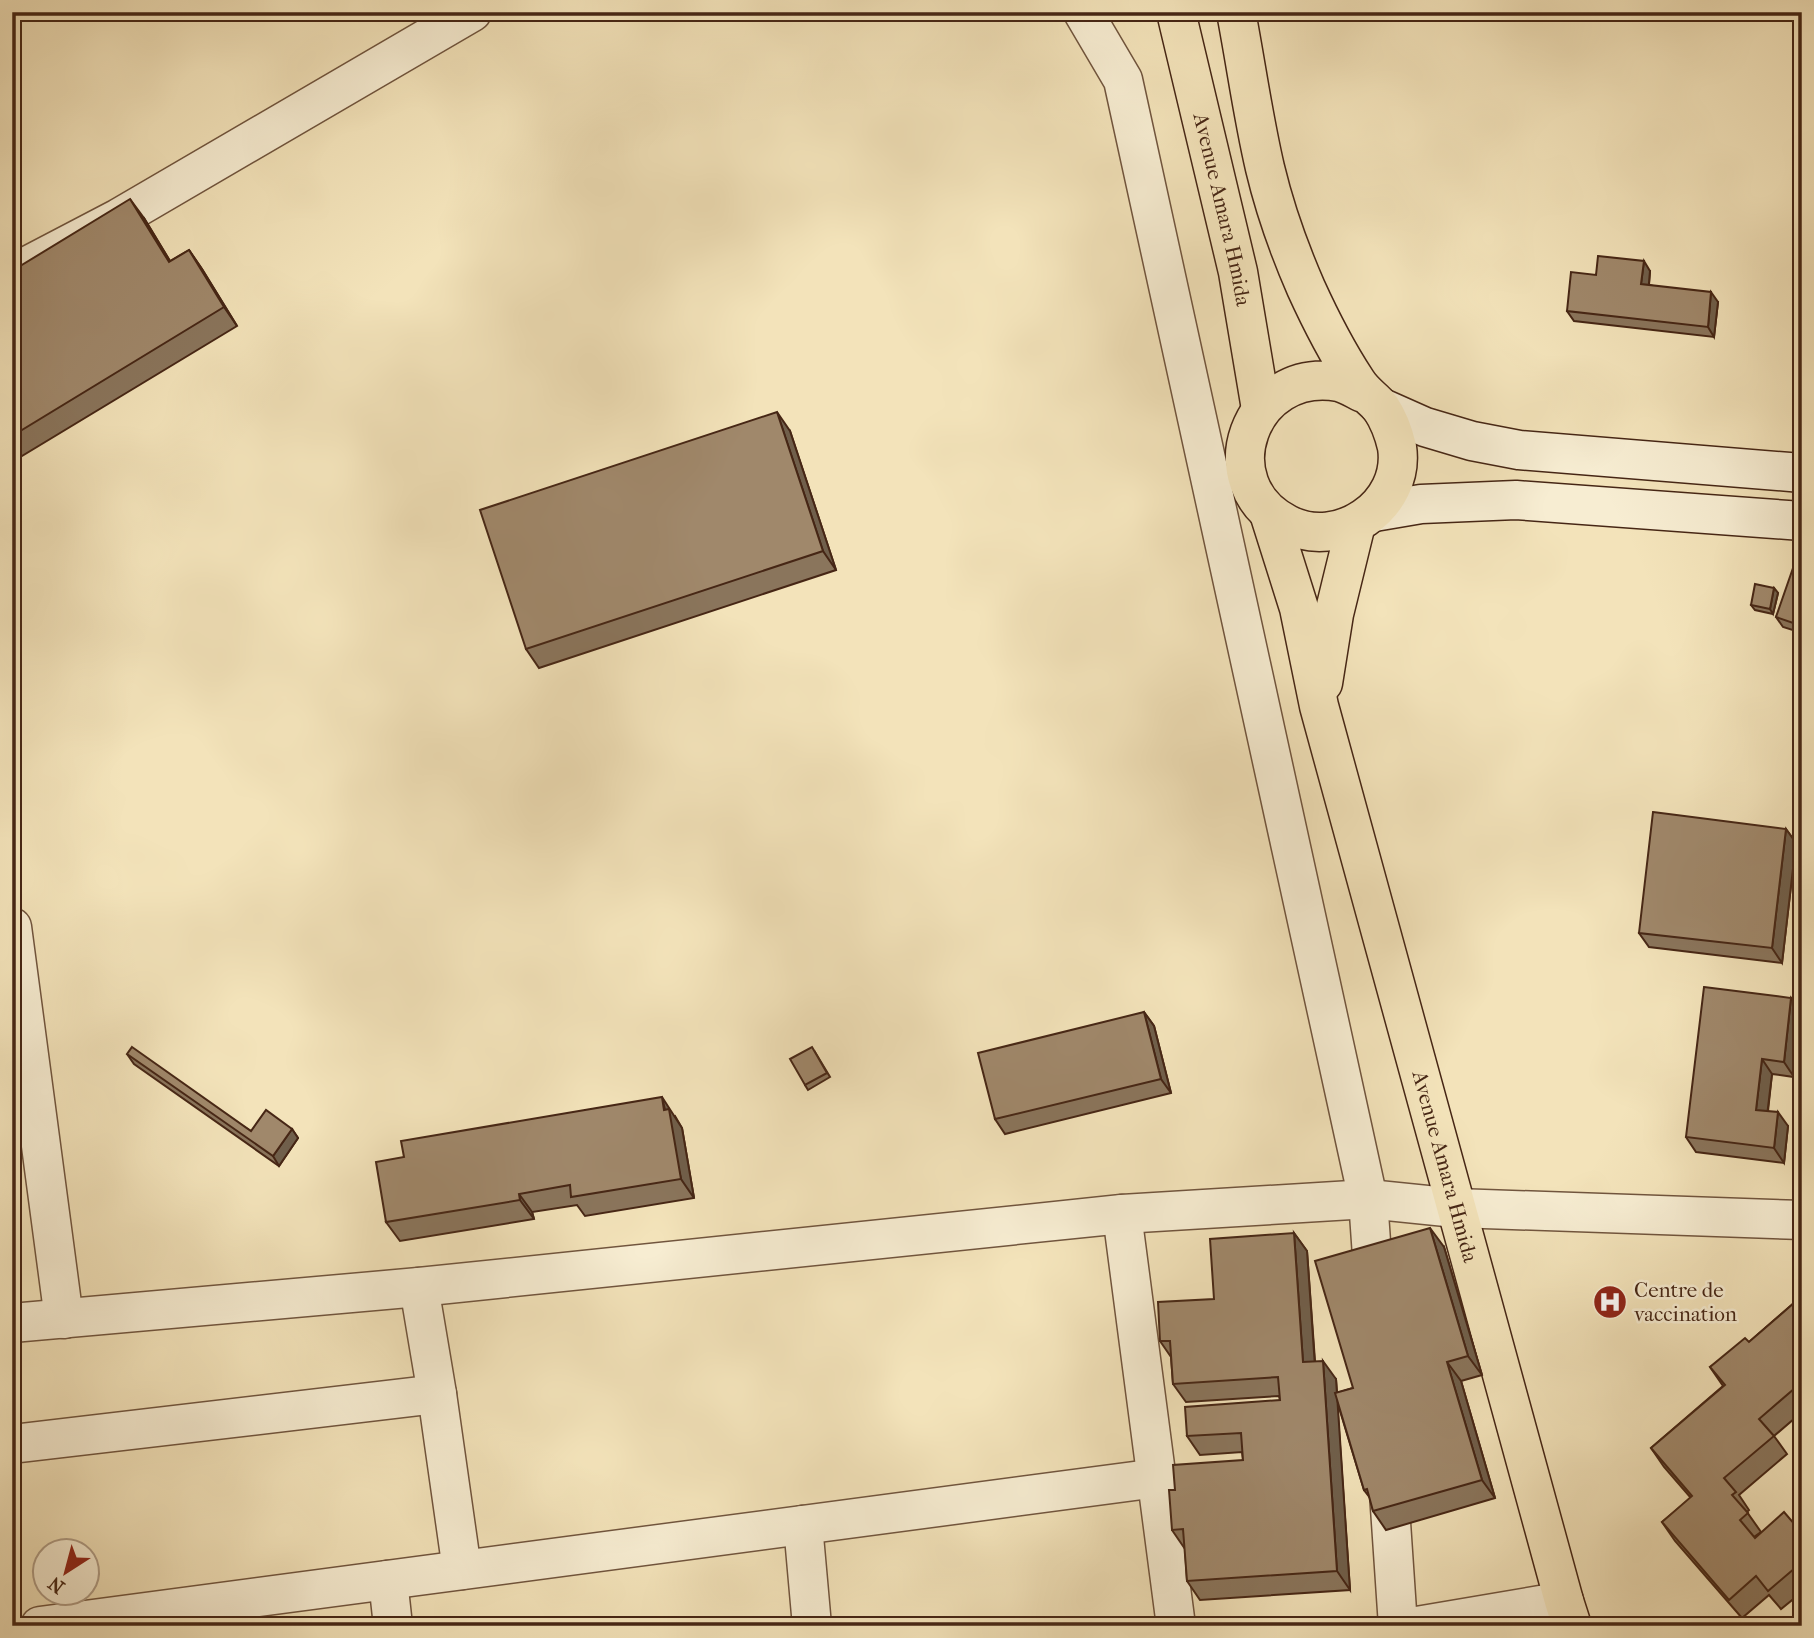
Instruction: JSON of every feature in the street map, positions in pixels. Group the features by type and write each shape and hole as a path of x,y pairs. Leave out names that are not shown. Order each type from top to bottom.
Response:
{"main road":[{"name":"Avenue Amara Hmida","path":"1176,12 1238,272 1261,410"},
{"path":"1236,12 1265,167 1289,248 1338,354 1372,400 1392,428 1397,450 1396,472 1388,493 1365,518 1334,531 1311,532 1289,526 1260,499 1247,474 1245,452 1249,430 1261,410 1277,394 1297,383 1320,380 1342,383 1372,400"},
{"name":"Avenue Amara Hmida","path":"1260,499 1299,608 1319,706 1568,1613"},
{"name":"Avenue Amara Hmida","path":"1319,706 1334,614 1365,518"}],"street":[{"path":"12,274 119,218 472,12"},
{"path":"1083,12 1123,79 1368,1199 1377,1336"},
{"path":"1372,400 1437,430 1472,441 1519,450 1802,472"},
{"path":"1214,499 1260,499"},
{"path":"1365,518 1421,504 1516,500 1802,522"},
{"path":"12,927 64,1318"},
{"path":"12,1323 419,1287 1122,1213 1368,1199 1456,1208 1802,1220"},
{"path":"1122,1213 1176,1626"},
{"path":"419,1287 462,1570"},
{"path":"12,1444 437,1394"},
{"path":"1385,1447 1398,1626"},
{"path":"40,1626 1157,1478"},
{"path":"803,1525 812,1626"},
{"path":"388,1580 393,1626"},
{"path":"1417,1626 1568,1613"}],"building":[{"path":"130,199 169,262 189,250 224,307 12,436 12,271"},
{"path":"1598,256 1644,261 1641,284 1711,292 1708,327 1567,311 1571,272 1596,275"},
{"path":"777,412 823,551 526,649 480,510"},
{"path":"1793,568 1802,572 1802,626 1776,617"},
{"path":"1755,584 1774,588 1770,609 1751,605"},
{"path":"1653,812 1786,829 1772,948 1639,933"},
{"path":"1704,987 1791,998 1784,1062 1762,1059 1756,1110 1778,1112 1774,1148 1686,1137"},
{"path":"1144,1012 1161,1079 995,1119 978,1053"},
{"path":"132,1047 251,1131 266,1110 292,1129 273,1156 127,1054"},
{"path":"812,1047 827,1073 805,1085 790,1059"},
{"path":"662,1097 664,1110 669,1109 681,1179 571,1197 570,1185 519,1194 520,1200 386,1222 376,1162 404,1157 401,1141"},
{"path":"1430,1228 1468,1356 1447,1362 1482,1480 1373,1511 1367,1489 1364,1490 1335,1393 1353,1388 1315,1261"},
{"path":"1294,1233 1303,1362 1323,1361 1337,1571 1187,1581 1183,1529 1172,1530 1169,1490 1175,1490 1173,1465 1243,1460 1241,1433 1187,1436 1185,1407 1280,1400 1278,1377 1173,1384 1170,1341 1160,1341 1158,1302 1214,1299 1210,1239"},
{"path":"1802,1296 1802,1382 1759,1419 1774,1436 1724,1478 1736,1492 1732,1495 1748,1513 1740,1520 1755,1538 1784,1512 1802,1533 1802,1562 1768,1591 1756,1576 1729,1600 1662,1522 1692,1496 1651,1448 1725,1385 1710,1367 1745,1338 1749,1342"},
{"path":"397,1617 398,1626 322,1626"}],"place":[{"name":"Centre de vaccination","path":"1610,1302"}]}
